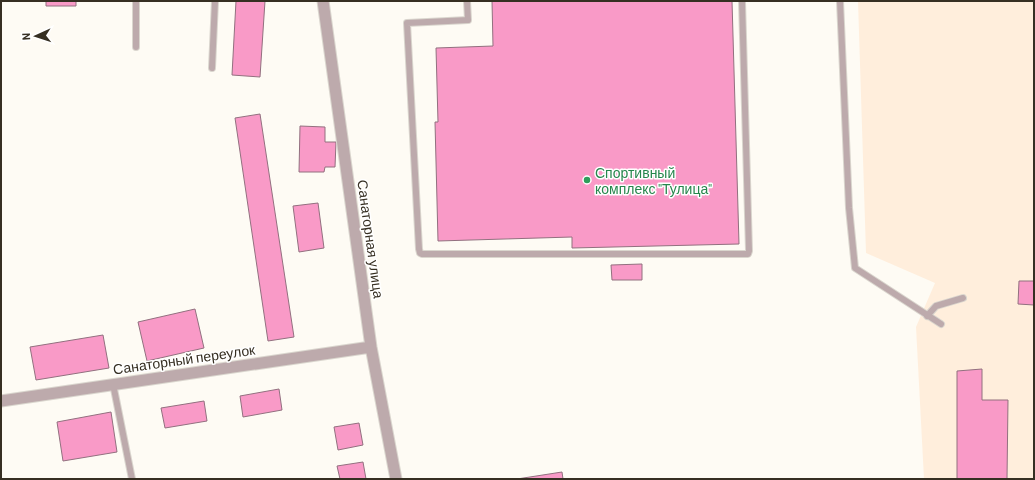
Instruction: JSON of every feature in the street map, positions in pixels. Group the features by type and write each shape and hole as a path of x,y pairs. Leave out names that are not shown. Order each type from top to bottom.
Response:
{"street":[{"name":"Санаторная улица","path":"323,1 371,346 396,479"},
{"name":"Санаторный переулок","path":"1,401 371,346"}],"lane":[{"path":"136,1 136,47"},
{"path":"212,68 215,1"},
{"path":"467,1 468,20 407,23 418,249 422,254 748,254 742,1"},
{"path":"840,1 849,208 855,268 941,324"},
{"path":"927,316 936,306 963,298"},
{"path":"113,384 132,479"}],"shaded area":[{"path":"858,1 1034,1 1034,479 924,479 916,327 935,283 866,253"}],"building":[{"path":"46,1 76,1 76,6 46,6"},
{"path":"236,1 265,1 260,77 232,75"},
{"name":"Спортивный комплекс \"Тулица\"","path":"492,1 732,1 739,244 572,248 572,237 438,241 435,122 438,122 436,48 493,46"},
{"path":"260,114 294,337 268,341 235,118"},
{"path":"300,126 325,127 325,142 336,142 335,167 325,167 324,172 299,172"},
{"path":"318,203 324,248 299,252 293,206"},
{"path":"642,264 642,280 612,280 611,265"},
{"path":"1019,281 1034,281 1034,305 1018,304"},
{"path":"195,309 204,348 147,361 138,322"},
{"path":"103,335 109,368 36,380 30,347"},
{"path":"982,369 982,400 1008,400 1007,479 957,479 957,371"},
{"path":"279,389 282,410 243,417 240,396"},
{"path":"204,401 207,421 165,428 161,408"},
{"path":"111,412 117,452 63,461 57,422"},
{"path":"359,423 363,445 338,450 334,427"},
{"path":"363,462 366,479 340,479 337,466"},
{"path":"562,472 563,479 517,479"}],"place":[{"name":"Спортивный комплекс \"Тулица\"","path":"587,180"}]}
